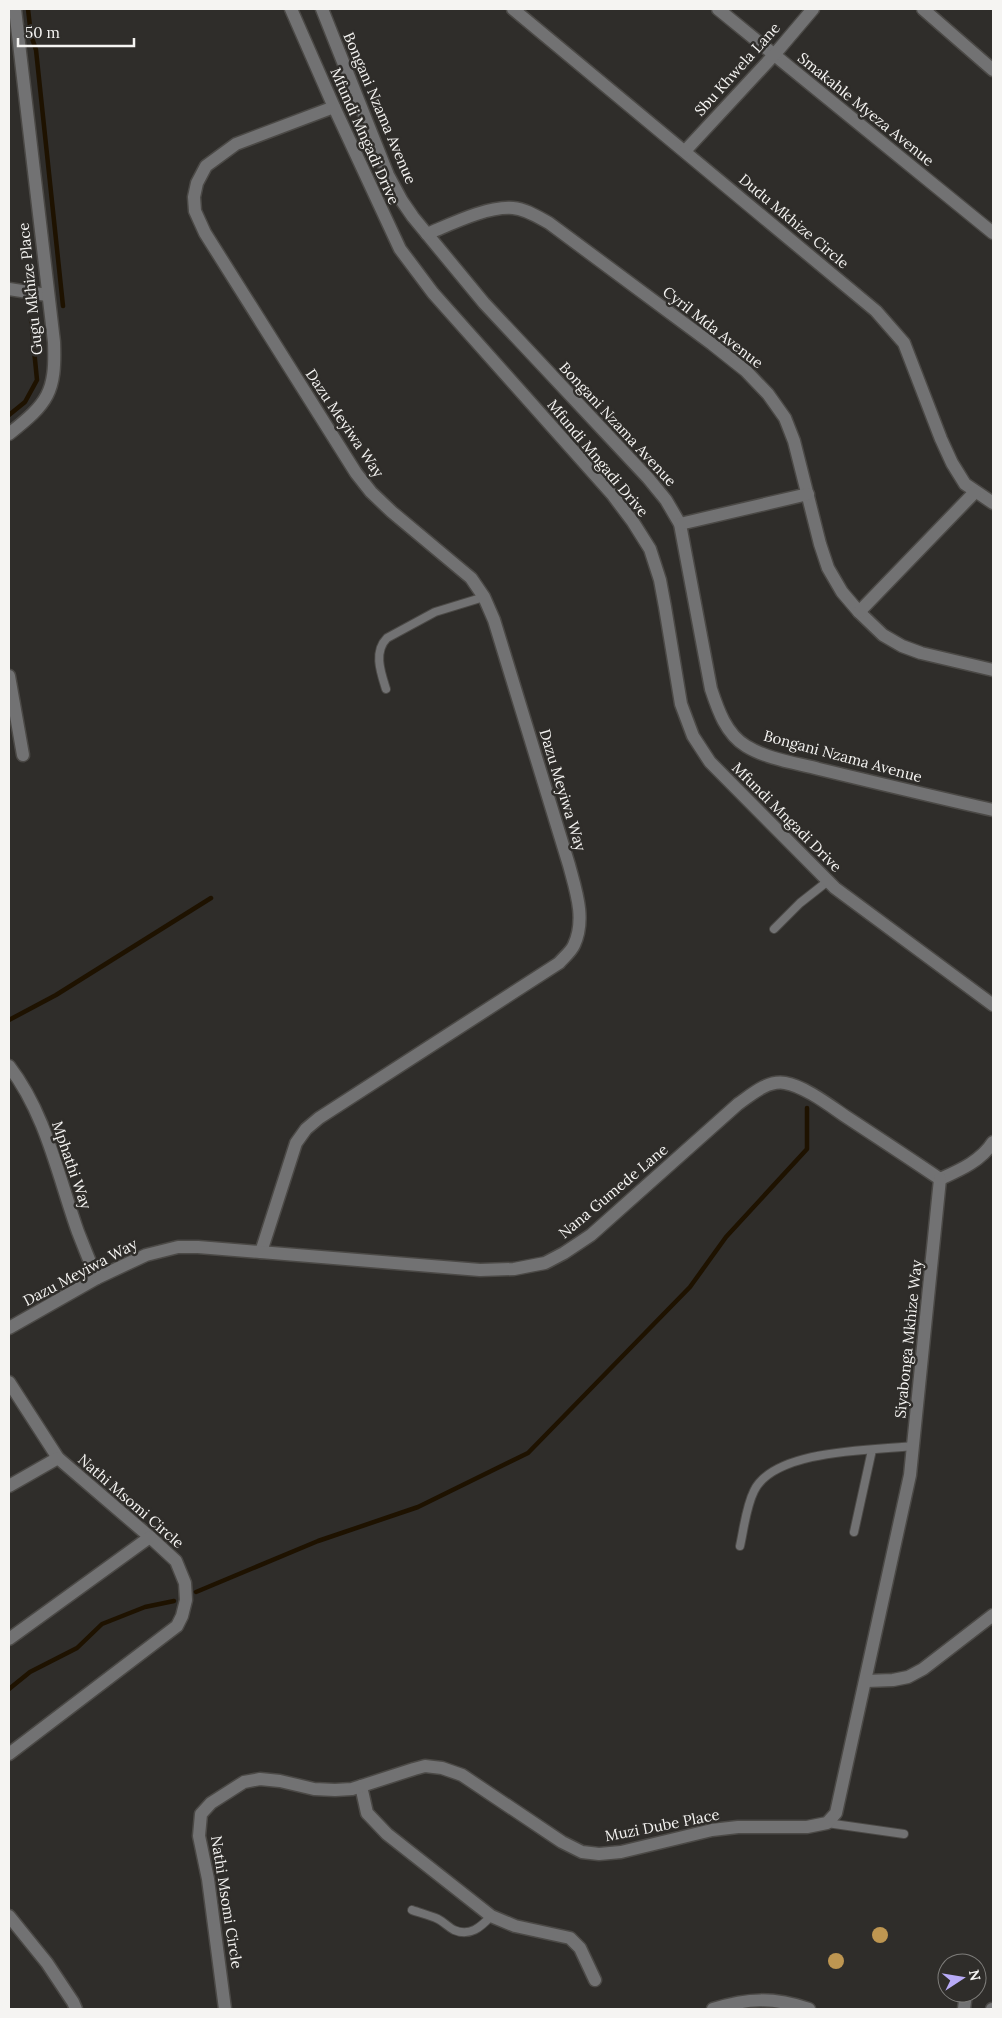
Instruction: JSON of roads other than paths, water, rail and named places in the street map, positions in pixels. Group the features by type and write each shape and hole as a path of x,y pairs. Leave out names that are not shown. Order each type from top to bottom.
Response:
{"street":[{"name":"Gugu Mkhize Place","path":"9,434 35,413 44,402 50,388 55,365 54,342 15,9"},
{"name":"Mfundi Mngadi Drive","path":"291,9 400,249 415,272 612,494 650,549 663,598 681,704 693,736 710,762 828,881 865,912 993,1005"},
{"name":"Bongani Nzama Avenue","path":"322,9 388,175 402,201 484,303 648,478 666,500 680,524 710,689 719,714 731,732 746,746 768,755 898,789 993,810"},
{"name":"Dudu Mkhize Circle","path":"513,9 876,310 904,343 952,463 965,484 993,503"},
{"name":"Smakahle Myeza Avenue","path":"718,9 993,233"},
{"name":"Sbu Khwela Lane","path":"685,151 774,55 813,9"},
{"path":"923,9 993,70"},
{"name":"Dazu Meyiwa Way","path":"9,1328 97,1278 146,1255 178,1247 261,1252 289,1162 296,1143 306,1129 319,1118 559,963 573,946 579,924 578,900 494,620 484,597 472,578 392,512 371,492 356,473 205,233 196,212 194,198 197,183 206,166 236,144 334,107"},
{"name":"Cyril Mda Avenue","path":"427,234 469,217 494,210 513,208 530,212 549,223 712,344 746,371 768,394 788,426 828,568 842,592 859,612 883,635 902,646 921,653 993,670"},
{"path":"9,289 47,295"},
{"path":"859,612 975,492"},
{"path":"680,524 808,494"},
{"path":"9,676 23,755"},
{"name":"Mphathi Way","path":"9,1066 34,1106 78,1231 97,1278"},
{"name":"Nana Gumede Lane","path":"261,1252 480,1270 514,1269 545,1263 564,1253 591,1234 752,1093 769,1084 784,1083 799,1088 827,1104 940,1179"},
{"path":"940,1179 980,1157 988,1151 993,1142"},
{"name":"Siyabonga Mkhize Way","path":"866,1681 908,1484 914,1446 940,1179"},
{"name":"Nathi Msomi Circle","path":"9,1382 58,1458 150,1536 176,1561 186,1583 186,1600 176,1626 9,1754"},
{"path":"9,1486 58,1458"},
{"path":"9,1640 150,1536"},
{"path":"827,1822 836,1813 866,1681 893,1680 908,1677 923,1669 993,1615"},
{"name":"Muzi Dube Place","path":"211,1803 244,1782 260,1779 314,1788 352,1789 406,1770 425,1766 442,1768 462,1775 562,1842 582,1852 599,1854 621,1852 712,1830 738,1827 807,1827 827,1822"},
{"path":"361,1786 367,1813 374,1822 491,1916 516,1926 570,1938 580,1948 596,1980"},
{"name":"Nathi Msomi Circle","path":"211,1803 201,1814 198,1836 208,1880 223,1982 225,2009"},
{"path":"9,1916 47,1963 76,2009"},
{"path":"713,2009 778,2000 809,2009"}],"lane":[{"path":"386,689 379,659 382,643 399,631 435,612 484,597"},
{"path":"774,929 800,903 828,881"},
{"path":"740,1546 755,1490 764,1479 778,1468 821,1454 914,1446"},
{"path":"854,1532 872,1450"},
{"path":"827,1822 904,1834"},
{"path":"412,1910 439,1920 453,1930 464,1933 473,1932 491,1916"}],"waterway":[{"path":"28,9 31,35 36,50 63,306"},
{"path":"9,415 25,402 37,380 31,319"},
{"path":"9,1020 56,995 211,898"},
{"path":"196,1592 318,1541 418,1507 528,1453 690,1287 726,1237 807,1149 807,1108"},
{"path":"9,1689 30,1672 77,1648 102,1624 145,1607 174,1601"}]}
